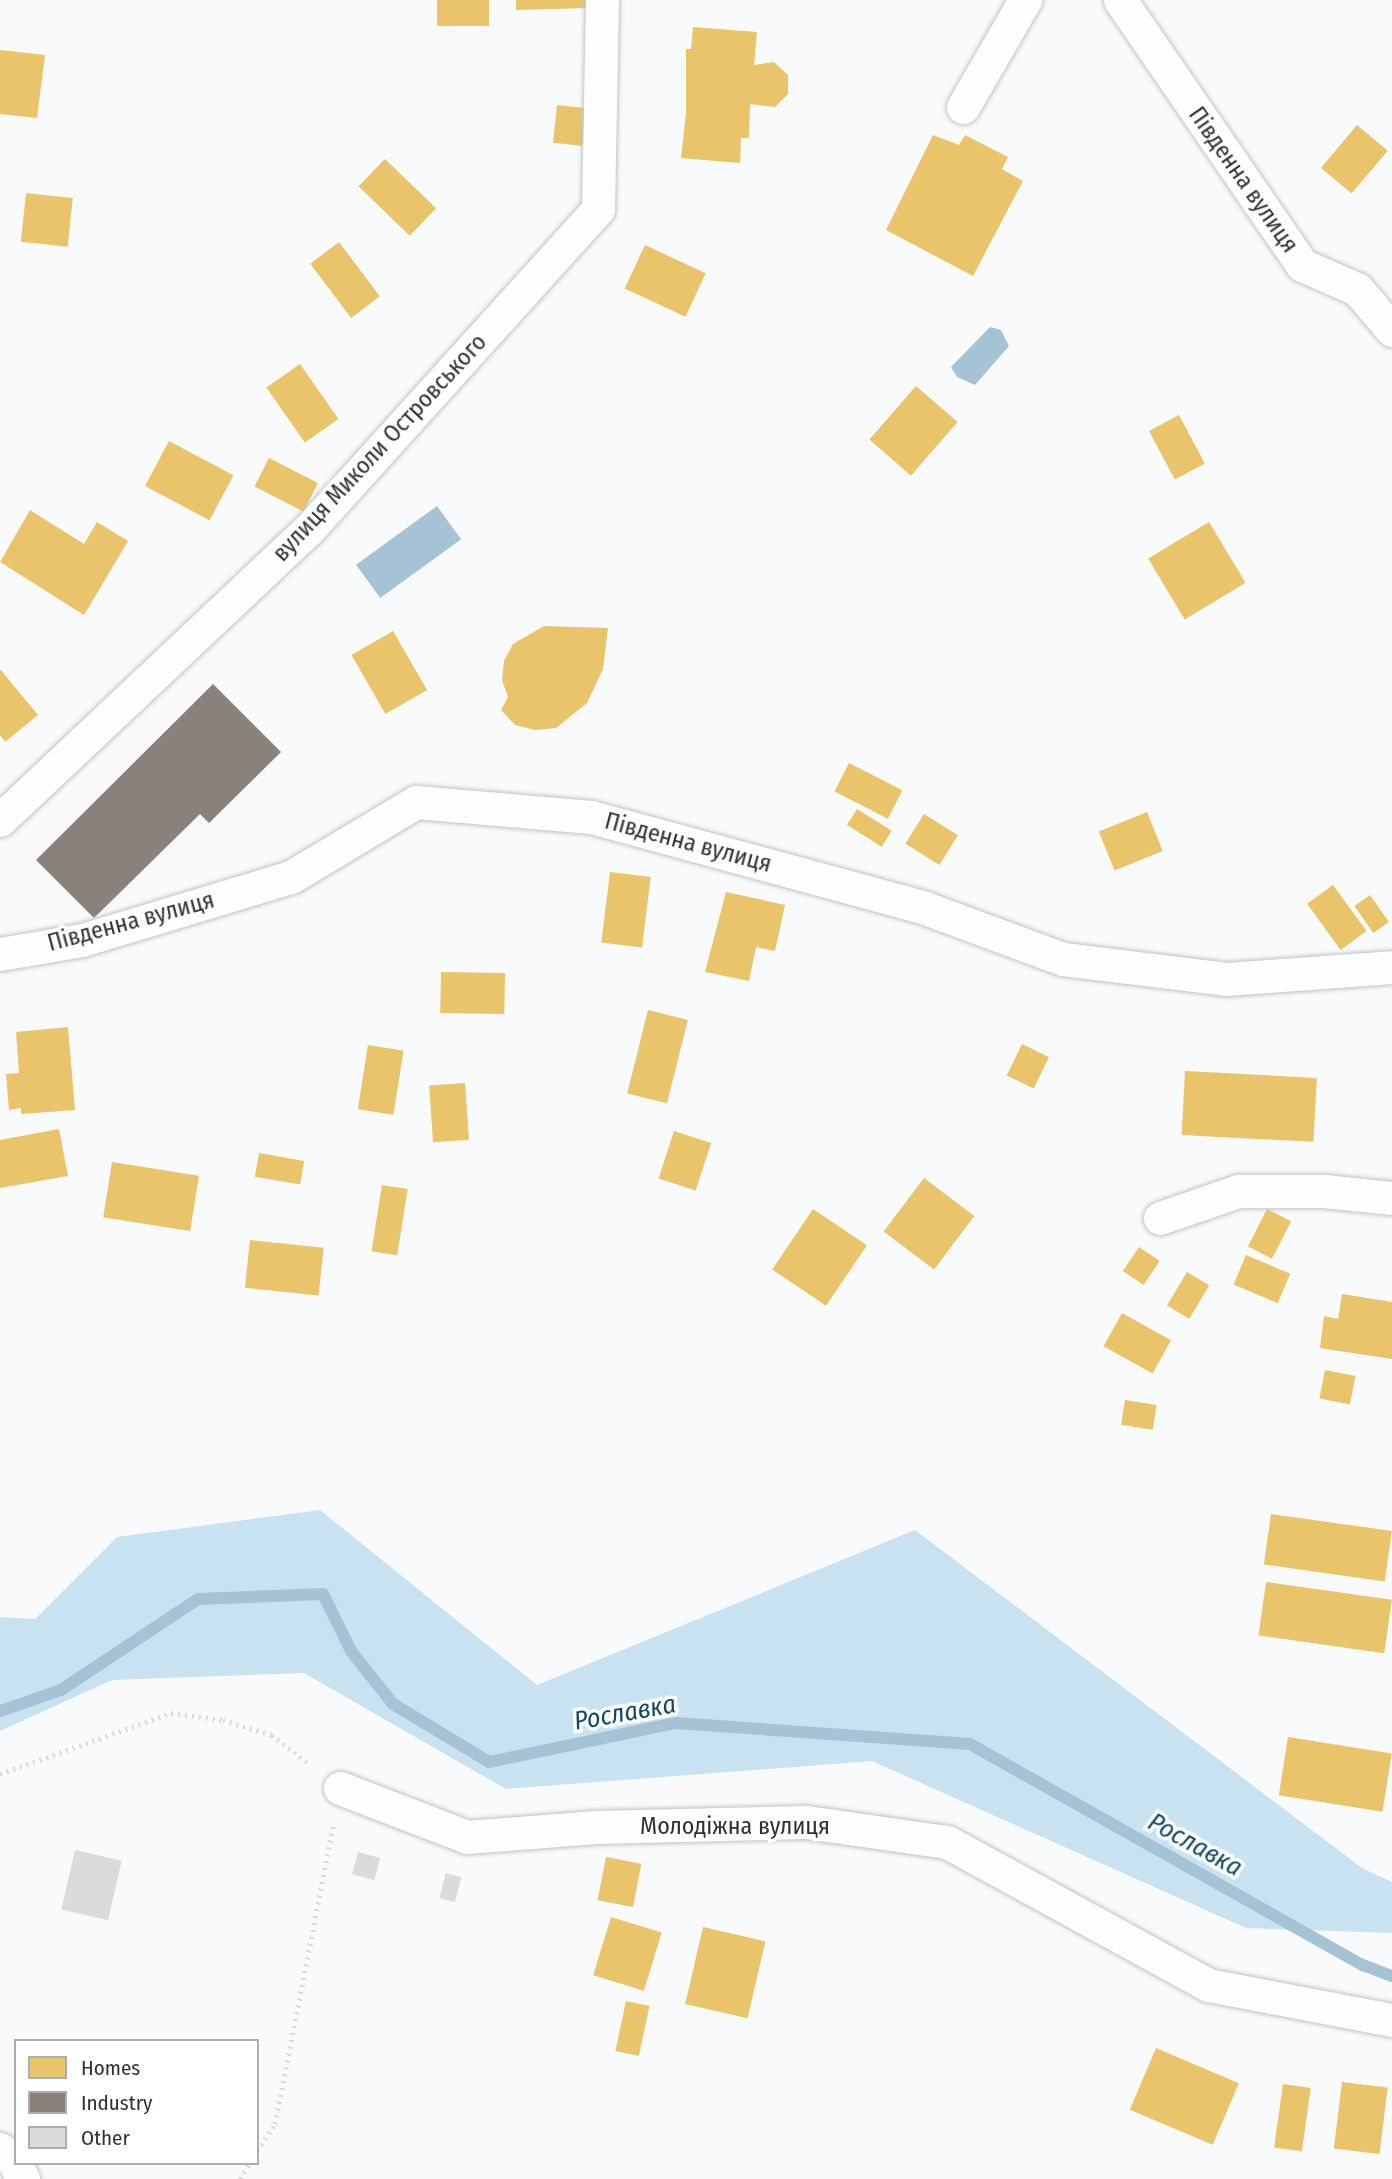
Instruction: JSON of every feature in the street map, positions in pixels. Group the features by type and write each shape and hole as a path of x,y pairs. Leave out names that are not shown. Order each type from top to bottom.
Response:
{"street":[{"name":"вулиця Миколи Островського","path":"0,820 309,529 598,209 602,0"},
{"path":"962,107 1026,0"},
{"name":"Південна вулиця","path":"1120,0 1302,265 1357,289 1392,330"},
{"name":"Південна вулиця","path":"0,954 82,940 291,877 416,802 591,817 925,908 1063,959 1226,979 1392,967"},
{"path":"1160,1218 1238,1191 1324,1191 1392,1198"},
{"name":"Молодіжна вулиця","path":"340,1788 467,1837 597,1826 806,1822 947,1842 1208,1985 1392,2020"},
{"path":"0,2149 14,2162"}],"path":[{"path":"0,1774 171,1713 223,1720 272,1735 340,1788 275,2124 259,2148"}],"shaded area":[{"path":"990,327 1001,330 1009,346 975,385 957,377 951,367"},
{"path":"437,506 461,539 380,598 356,565"},
{"path":"320,1510 537,1685 915,1530 1362,1868 1392,1882 1392,1933 1246,1928 872,1761 506,1789 304,1673 112,1680 0,1731 0,1617 35,1619 117,1537"}],"building: Homes":[{"path":"437,0 489,0 489,26 437,26"},
{"path":"516,0 586,0 586,8 516,10"},
{"path":"693,27 757,32 754,65 774,62 788,75 788,94 775,107 750,104 749,138 741,138 740,163 681,158 686,113 686,49 691,49"},
{"path":"0,50 45,55 37,118 0,114"},
{"path":"557,105 597,109 593,147 553,143"},
{"path":"1357,125 1388,151 1352,194 1321,168"},
{"path":"933,135 959,145 965,135 1008,157 1002,169 1023,181 973,276 886,230"},
{"path":"385,159 436,208 410,236 359,186"},
{"path":"26,193 73,198 68,247 21,242"},
{"path":"339,242 380,296 351,318 310,264"},
{"path":"645,245 706,273 685,317 625,289"},
{"path":"300,364 338,419 305,442 266,388"},
{"path":"916,386 958,422 911,476 869,440"},
{"path":"1179,415 1205,464 1175,480 1149,431"},
{"path":"169,441 233,475 210,520 145,486"},
{"path":"269,458 318,483 303,511 254,487"},
{"path":"30,510 84,544 97,522 128,541 84,615 0,562"},
{"path":"1209,522 1246,583 1185,619 1148,559"},
{"path":"544,626 608,628 603,669 587,703 556,728 535,730 515,725 501,710 508,697 502,680 504,661 513,644"},
{"path":"393,631 427,690 385,714 351,655"},
{"path":"0,669 38,715 5,742 0,735"},
{"path":"849,763 902,790 888,819 834,792"},
{"path":"857,809 892,831 882,847 847,825"},
{"path":"1147,812 1163,851 1115,870 1099,831"},
{"path":"924,814 958,835 939,865 905,844"},
{"path":"610,872 651,877 642,947 601,942"},
{"path":"1333,885 1367,931 1341,950 1307,904"},
{"path":"726,892 785,905 775,951 756,947 749,981 705,972"},
{"path":"1370,895 1389,922 1373,933 1354,906"},
{"path":"441,972 505,973 504,1014 440,1013"},
{"path":"648,1010 688,1020 667,1103 627,1093"},
{"path":"68,1027 75,1110 21,1114 21,1108 9,1110 6,1074 19,1073 16,1032"},
{"path":"1022,1044 1049,1057 1034,1089 1007,1075"},
{"path":"368,1045 404,1051 393,1115 358,1109"},
{"path":"1185,1071 1317,1078 1313,1142 1182,1135"},
{"path":"465,1083 469,1140 433,1142 429,1086"},
{"path":"59,1129 68,1176 0,1188 0,1140"},
{"path":"674,1131 711,1143 696,1191 659,1179"},
{"path":"259,1153 304,1161 300,1185 255,1177"},
{"path":"112,1162 199,1176 190,1231 103,1217"},
{"path":"924,1178 974,1216 934,1269 884,1232"},
{"path":"382,1185 408,1189 397,1255 372,1251"},
{"path":"813,1209 867,1245 826,1306 772,1270"},
{"path":"1267,1209 1291,1221 1272,1259 1248,1246"},
{"path":"250,1240 324,1248 319,1295 245,1288"},
{"path":"1139,1247 1160,1261 1144,1285 1123,1271"},
{"path":"1246,1255 1290,1274 1278,1303 1233,1284"},
{"path":"1187,1272 1209,1285 1189,1319 1167,1305"},
{"path":"1342,1294 1392,1302 1392,1359 1320,1348 1324,1316 1338,1319"},
{"path":"1122,1313 1171,1340 1153,1373 1104,1346"},
{"path":"1325,1370 1355,1376 1350,1404 1319,1398"},
{"path":"1125,1400 1157,1405 1153,1430 1121,1425"},
{"path":"1271,1514 1392,1531 1385,1581 1264,1565"},
{"path":"1266,1582 1392,1600 1384,1653 1258,1635"},
{"path":"1288,1737 1392,1753 1382,1812 1279,1795"},
{"path":"606,1857 641,1864 633,1907 598,1900"},
{"path":"611,1917 662,1932 644,1991 593,1975"},
{"path":"703,1927 765,1941 748,2018 685,2004"},
{"path":"626,2001 649,2006 639,2056 615,2051"},
{"path":"1156,2048 1239,2083 1213,2145 1130,2110"},
{"path":"1342,2082 1388,2088 1379,2154 1334,2149"},
{"path":"1283,2084 1311,2088 1302,2151 1274,2147"}],"building: Industry":[{"path":"213,684 281,752 209,823 200,814 94,918 36,860"}],"building: Other":[{"path":"75,1850 122,1861 108,1920 61,1909"},
{"path":"358,1852 380,1858 374,1880 352,1874"},
{"path":"446,1873 461,1877 455,1902 439,1898"}],"waterway":[{"name":"Рославка","path":"0,1711 61,1690 198,1599 323,1594 351,1651 393,1704 489,1762 676,1723 970,1744 1363,1965 1392,1976"}]}
